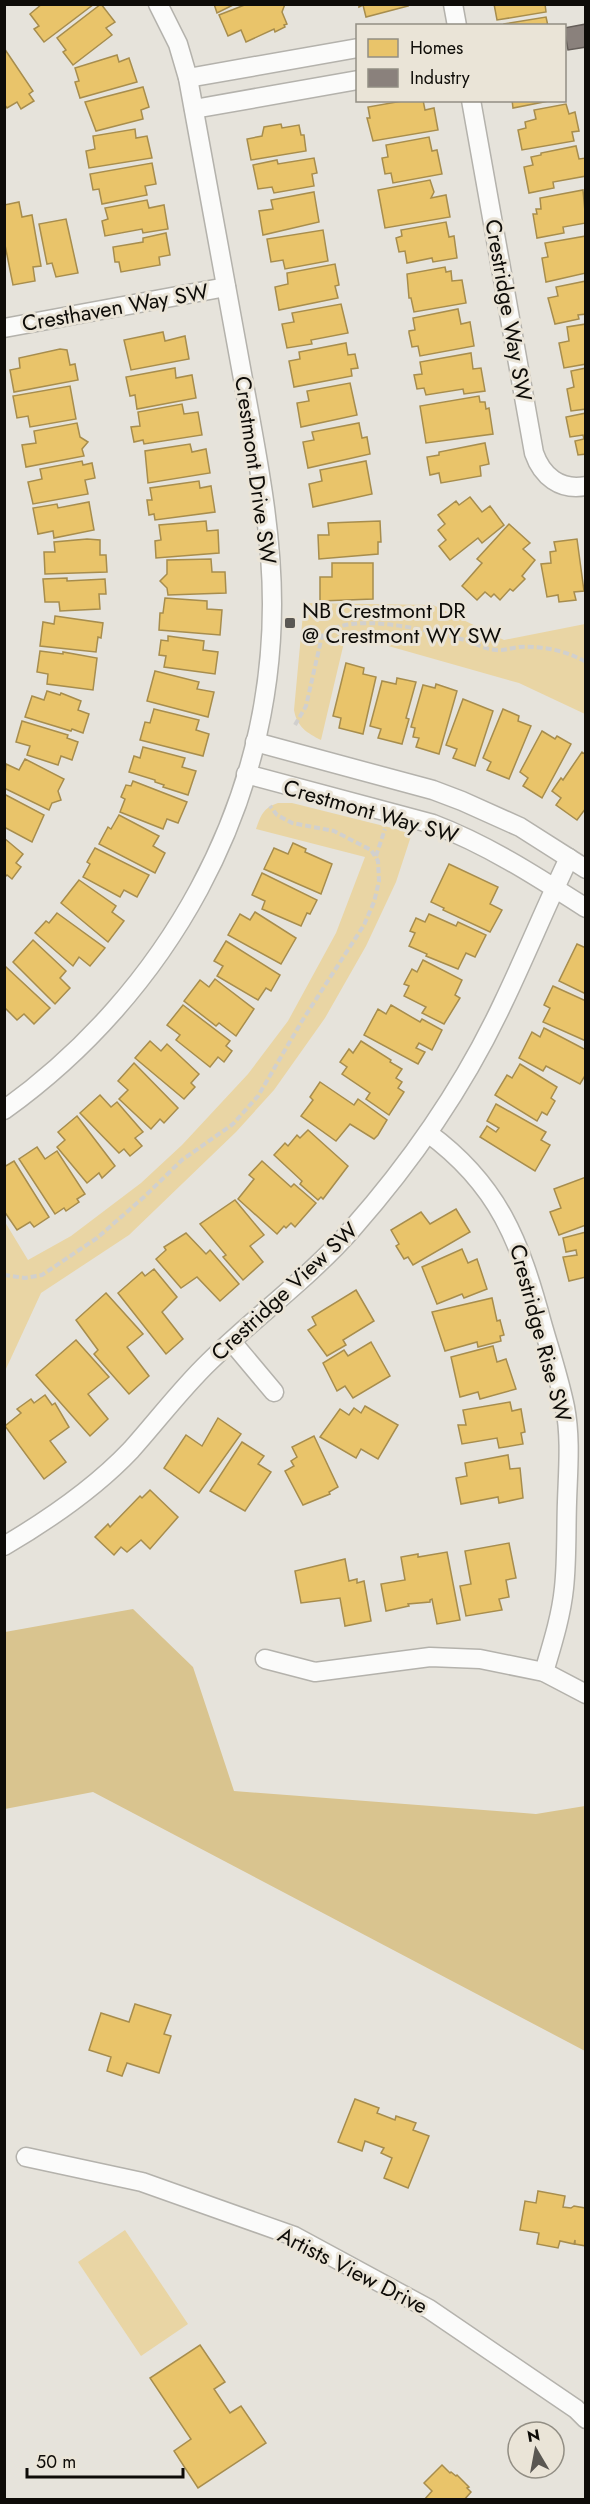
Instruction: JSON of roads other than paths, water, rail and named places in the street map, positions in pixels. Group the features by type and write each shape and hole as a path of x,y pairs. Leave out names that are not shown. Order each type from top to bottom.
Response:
{"street":[{"name":"Crestmont Drive SW","path":"4,1110 37,1087 76,1052 139,983 174,934 197,895 228,826 255,742 266,684 272,604 266,508 188,78 178,44 158,4"},
{"path":"453,4 457,24"},
{"path":"188,78 356,48"},
{"path":"194,109 356,80"},
{"name":"Crestridge Way SW","path":"471,102 534,453 538,465 553,481 572,487 585,486"},
{"name":"Cresthaven Way SW","path":"4,328 226,287"},
{"name":"Crestmont Way SW","path":"255,742 443,793 520,827 585,869"},
{"name":"Crestmont Way SW","path":"246,774 433,824 459,834 514,862 585,908"},
{"name":"Crestridge View SW","path":"4,1546 39,1525 86,1491 129,1451 182,1390 296,1286 351,1230 428,1133 502,1004 569,858"},
{"name":"Crestridge Rise SW","path":"428,1133 448,1148 470,1170 501,1210 513,1232 526,1264 565,1407 569,1451 564,1589 558,1622 544,1672"},
{"path":"232,1342 274,1392"},
{"path":"265,1659 315,1672 453,1656 544,1672 585,1694"},
{"name":"Artists View Drive","path":"26,2157 142,2182 294,2236 429,2309 576,2409 585,2418"}],"place":[{"name":"NB Crestmont DR @ Crestmont WY SW","path":"290,623"}]}
